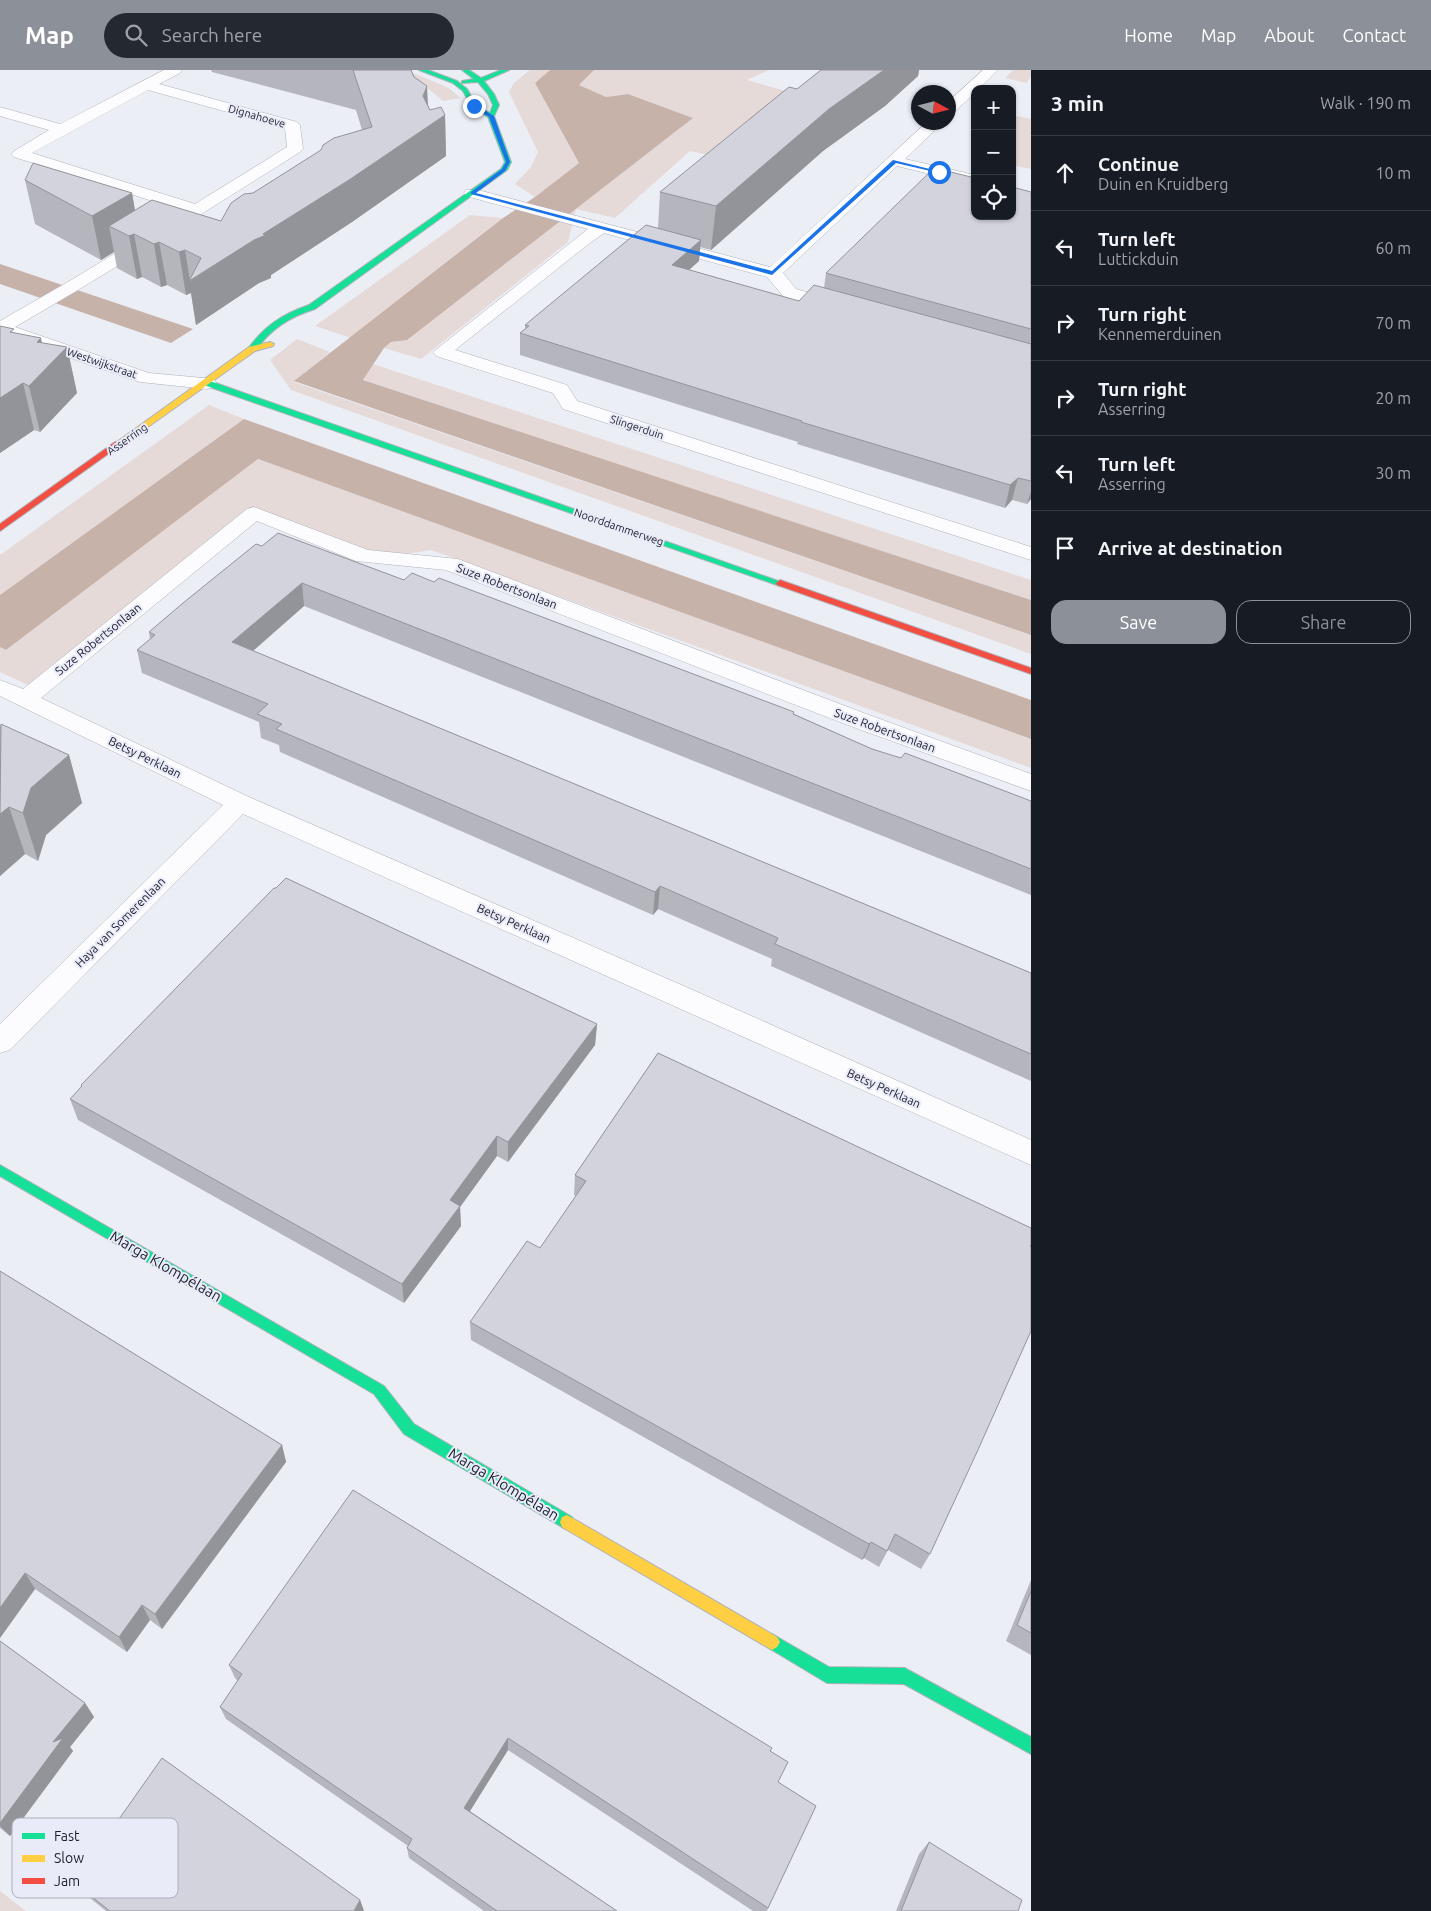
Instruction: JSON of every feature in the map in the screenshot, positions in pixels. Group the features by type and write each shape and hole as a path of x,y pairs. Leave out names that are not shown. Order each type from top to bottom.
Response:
{"street":[{"path":"175,70 62,129 19,154 198,210"},
{"path":"422,70 455,82 464,90 474,106 491,116"},
{"path":"455,82 467,70"},
{"name":"Asserring","path":"252,349 263,331 288,314 312,307 504,170 508,162 491,116 496,105 495,99 481,80 467,70"},
{"path":"455,82 481,80 506,70"},
{"path":"956,103 991,70"},
{"name":"Dignahoeve","path":"0,328 79,283 295,149 292,126 147,85"},
{"path":"0,111 62,129"},
{"path":"772,273 928,130"},
{"path":"895,161 971,179"},
{"path":"472,193 772,273 790,293 859,312"},
{"name":"Slingerduin","path":"601,228 580,242 442,352 560,389 570,405 1031,554"},
{"name":"Asserring","path":"306,320 312,307"},
{"name":"Westwijkstraat","path":"0,328 147,378 207,383"},
{"name":"Asserring","path":"0,528 207,383 252,349 284,339"},
{"name":"Noorddammerweg","path":"207,383 1031,671"},
{"name":"Suze Robertsonlaan","path":"25,699 254,513 364,556 450,564 861,721 1031,783"},
{"name":"Betsy Perklaan","path":"0,687 240,803 676,994 1031,1153"},
{"name":"Haya van Somerenlaan","path":"0,1042 240,803"},
{"name":"Marga Klompélaan","path":"0,1170 379,1390 410,1429 826,1675 905,1676 1031,1746"}],"shaded area":[{"path":"405,70 447,87 461,98 443,101 430,90 400,79"},
{"path":"530,70 550,70 535,83 579,163 535,197 515,184 531,167 538,152 509,92 514,83"},
{"path":"550,70 594,70 579,85 606,97 628,94 693,118 407,340 391,342 384,348 363,380 1031,600 1031,635 294,381 503,218 535,197 579,163 535,83"},
{"path":"594,70 769,70 747,80 817,100 732,161 690,151 615,218 576,209 568,242 421,359 384,348 391,342 407,339 693,118 628,94 606,97 579,85"},
{"path":"1013,70 1031,70 1031,77 1026,83 1005,78"},
{"path":"1016,116 1031,119 1031,169 1016,166"},
{"path":"470,215 503,218 351,338 315,326"},
{"path":"0,264 193,329 171,343 0,284"},
{"path":"297,339 330,352 294,382 1031,635 1031,654 291,390 270,360"},
{"path":"373,364 1031,580 1031,600 363,380"},
{"path":"209,405 244,419 0,595 0,555"},
{"path":"244,419 1031,700 1031,739 258,459 6,650 0,647 0,595"},
{"path":"258,459 1031,739 1031,768 431,550 399,555 372,553 250,509 30,686 0,672 0,647 6,650"},
{"path":"0,1891 26,1911 0,1911"}],"building":[{"path":"353,70 411,70 414,77 427,86 423,96 430,110 441,107 445,115 349,180 263,234 266,235 254,240 189,281 201,258 185,250 179,252 159,242 154,244 134,234 129,236 109,226 152,200 221,221 231,203 244,194 253,193 321,150 323,145 334,138 372,127"},
{"path":"821,70 884,70 829,109 716,206 660,192 789,87 797,89"},
{"path":"33,163 132,193 92,216 25,180"},
{"path":"947,171 971,177 971,220 1016,220 1016,188 1031,192 1031,329 826,273 930,172 942,176"},
{"path":"646,225 701,240 672,265 799,301 814,285 1031,344 1031,481 1018,478 1010,485 801,422 520,333 529,326 525,325"},
{"path":"0,326 14,329 10,332 41,338 37,342 67,347 29,386 23,383 0,398"},
{"path":"278,533 404,580 412,573 434,582 439,578 794,712 793,714 872,749 901,758 905,753 1031,801 1031,869 302,583 232,642 1031,973 1031,1054 775,944 778,938 660,886 655,892 276,729 282,724 257,714 268,704 137,650 155,635 149,632 183,603 256,544 262,546"},
{"path":"1,724 69,755 31,788 23,813 9,807 0,814"},
{"path":"286,878 597,1024 508,1142 497,1136 450,1200 460,1206 402,1284 70,1099 81,1085"},
{"path":"658,1053 1031,1228 1031,1331 930,1554 895,1534 887,1551 871,1542 869,1544 470,1322 527,1241 540,1248 586,1181 575,1175"},
{"path":"0,1271 282,1445 155,1614 142,1605 119,1637 25,1573 0,1608"},
{"path":"353,1490 772,1748 770,1751 788,1762 778,1782 816,1806 768,1908 508,1738 464,1808 617,1911 497,1911 407,1848 412,1839 220,1707 242,1674 229,1665"},
{"path":"1031,1591 1031,1633 1017,1625"},
{"path":"0,1641 85,1703 53,1742 63,1738 0,1823"},
{"path":"162,1758 360,1900 354,1911 110,1911 93,1898 178,1898 178,1818 120,1818"},
{"path":"929,1842 1022,1900 1018,1911 901,1911"}],"traffic: fast":[{"path":"252,349 264,333 285,317 312,307 504,170 508,162 491,116 474,106 465,90 455,82 422,70"},
{"path":"465,70 480,81 494,99 496,105 491,116"},
{"path":"464,82 481,80 506,70"},
{"path":"207,383 780,583"},
{"path":"0,1170 379,1390 409,1429 567,1522"},
{"path":"772,1642 827,1675 905,1676 1031,1746"}],"traffic: slow":[{"path":"118,444 252,349 270,344"},
{"path":"567,1522 772,1642"}],"traffic: jam":[{"path":"0,528 118,444"},
{"path":"780,583 1031,671"}],"route":[{"path":"474,106 491,116 508,162 504,170 472,193 772,273 895,161 939,172"}]}
